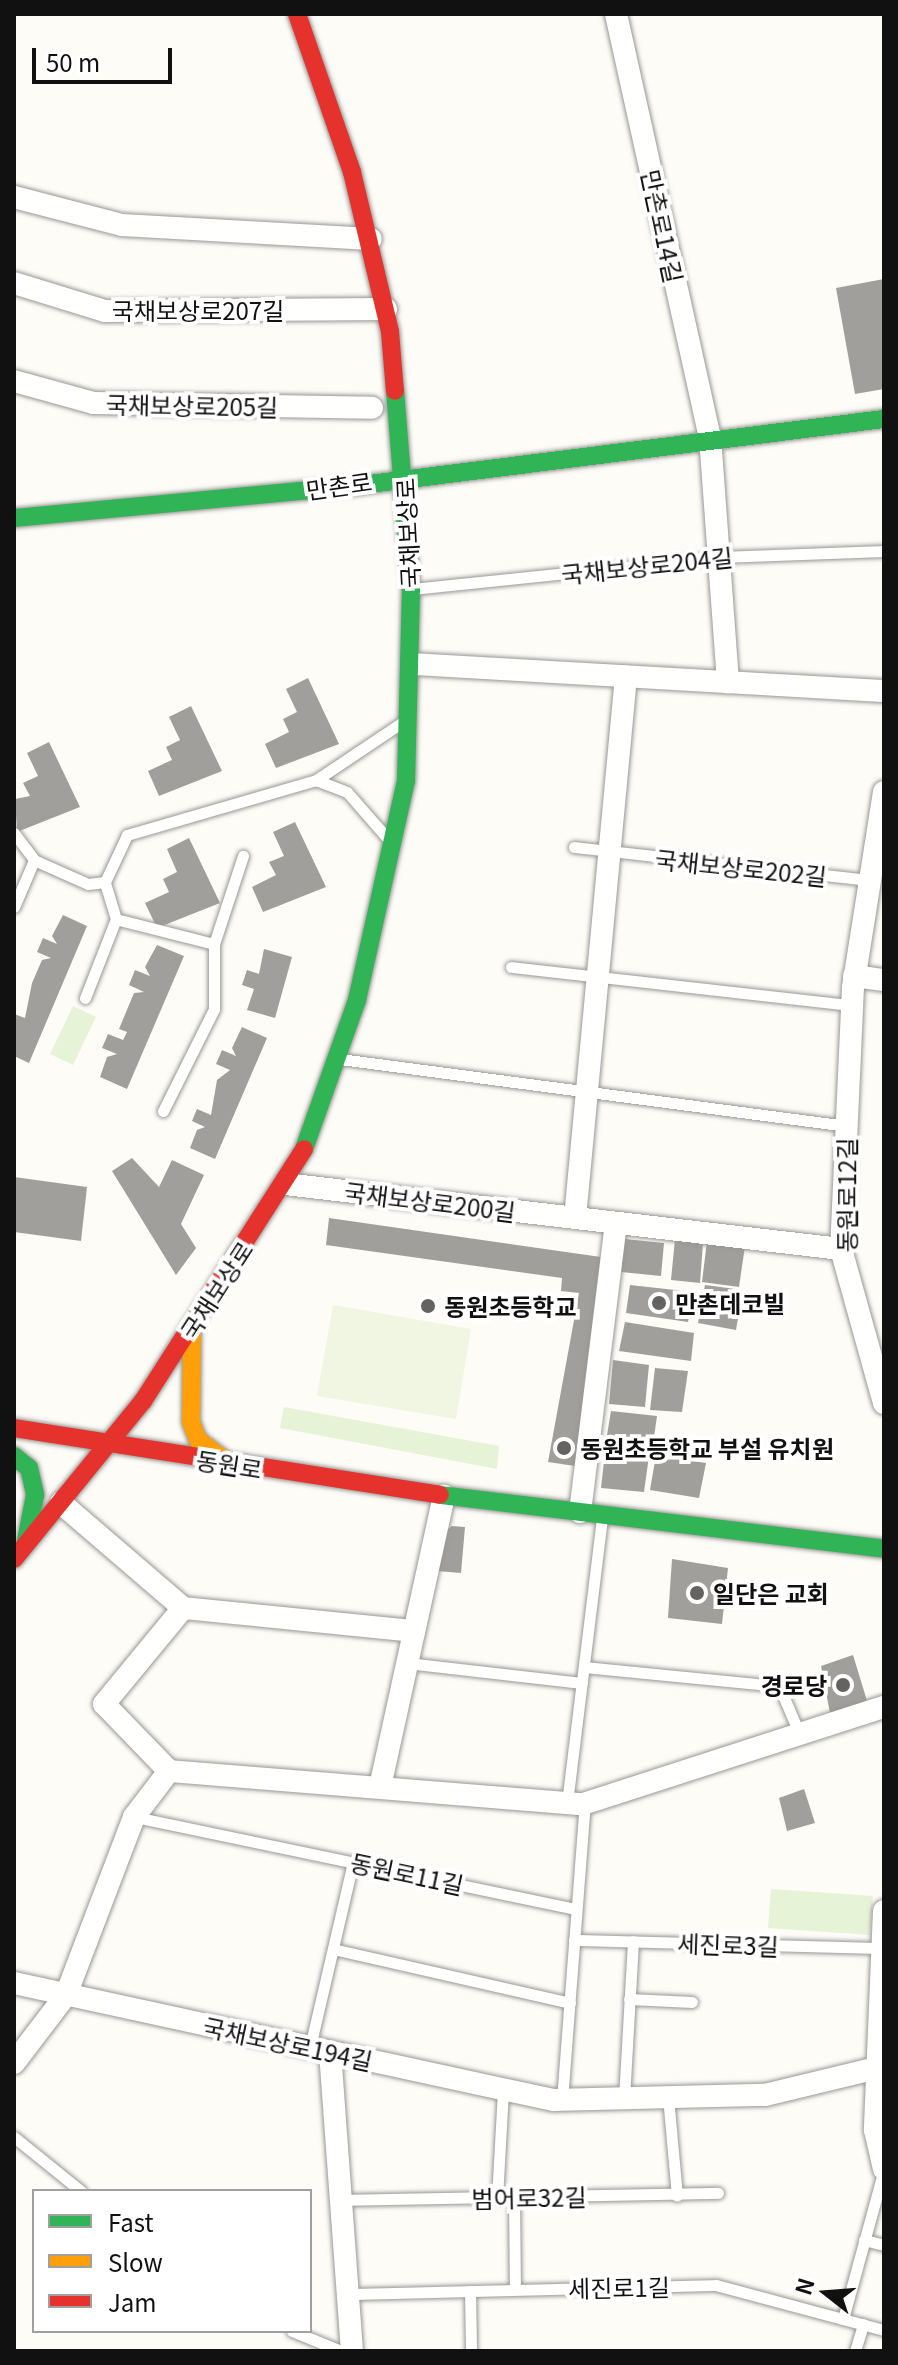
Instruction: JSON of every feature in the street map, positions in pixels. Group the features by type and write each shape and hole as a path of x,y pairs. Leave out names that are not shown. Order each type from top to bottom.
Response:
{"main road":[{"name":"국채보상로","path":"19,1553 111,1442 192,1328 285,1184 340,1059 392,845 410,716 413,664 405,474 386,309 371,239 297,14"},
{"name":"만촌로","path":"14,518 362,485 405,474 884,419"},
{"path":"192,1328 191,1422 198,1440 232,1465"},
{"name":"동원로","path":"14,1428 111,1442 232,1465 444,1496 884,1549"},
{"path":"14,1456 29,1468 35,1495 19,1553"}],"street":[{"name":"만촌로14길","path":"616,14 710,437"},
{"path":"14,197 122,225 371,239"},
{"name":"국채보상로207길","path":"14,283 105,311 386,309"},
{"name":"국채보상로205길","path":"14,381 94,403 372,408"},
{"path":"710,437 728,682"},
{"path":"413,664 884,691"},
{"path":"575,1218 613,854 626,676"},
{"name":"동원로12길","path":"884,792 854,976 841,1249 884,1403"},
{"path":"854,976 884,980"},
{"name":"국채보상로200길","path":"285,1184 841,1249"},
{"path":"591,1514 616,1223"},
{"path":"380,1787 444,1496"},
{"path":"61,1503 183,1608 414,1631"},
{"path":"183,1608 104,1704 169,1771 576,1803 884,1707"},
{"path":"14,2063 66,1995 134,1817 169,1771"},
{"path":"884,1911 882,2018 877,2068 884,2169"},
{"name":"국채보상로194길","path":"14,1983 503,2090 562,2100 765,2095 877,2068"},
{"path":"320,2050 341,2200 352,2351"}],"lane":[{"name":"국채보상로204길","path":"411,589 720,557 884,551"},
{"path":"85,998 116,919 105,882 127,835 138,828 316,780 410,716"},
{"path":"316,780 347,792 392,845"},
{"path":"14,833 34,860 88,884 105,882"},
{"name":"국채보상로202길","path":"574,847 613,854 870,880"},
{"path":"163,1111 214,1009 214,944 243,856"},
{"path":"14,907 34,860"},
{"path":"116,919 214,944"},
{"path":"511,967 852,1005"},
{"path":"340,1059 588,1092"},
{"name":"동원로12길","path":"588,1092 847,1126"},
{"path":"562,2100 574,1940 576,1803 591,1514"},
{"path":"407,1663 582,1683"},
{"path":"584,1667 779,1686 800,1735"},
{"name":"동원로11길","path":"134,1817 575,1909"},
{"path":"320,2050 333,1949 353,1862"},
{"name":"세진로3길","path":"574,1940 883,1934"},
{"path":"624,2098 633,1941"},
{"path":"333,1949 570,2003"},
{"path":"629,1999 692,2002"},
{"path":"497,2198 503,2090"},
{"path":"668,2097 677,2196"},
{"path":"14,2137 79,2189"},
{"path":"843,2319 884,2169"},
{"name":"범어로32길","path":"341,2200 718,2193"},
{"path":"514,2197 515,2289"},
{"path":"864,2240 884,2245"},
{"name":"세진로1길","path":"348,2294 716,2285 884,2330"},
{"path":"470,2291 471,2351"},
{"path":"855,2351 863,2324"},
{"path":"297,2333 341,2351"}],"green space":[{"path":"73,1006 96,1017 73,1065 50,1054"},
{"path":"333,1305 471,1329 456,1419 317,1396"},
{"path":"284,1407 499,1446 497,1469 280,1428"},
{"path":"771,1889 873,1896 870,1935 768,1928"}],"building":[{"path":"884,279 884,389 855,394 836,288"},
{"path":"308,678 339,744 276,768 265,744 289,732 283,719 297,712 286,689"},
{"path":"191,706 222,771 159,796 148,771 172,760 166,747 180,740 169,717"},
{"path":"49,742 80,807 17,832 15,799 30,796 23,783 38,776 27,753"},
{"path":"295,822 326,887 263,912 252,887 276,875 269,862 284,856 273,832"},
{"path":"189,838 220,903 157,928 145,903 169,892 163,879 177,872 167,849"},
{"path":"63,915 87,926 29,1063 14,1056 14,1014 25,1018 32,983 42,960 51,958 37,952 43,938 57,944 52,936"},
{"path":"157,945 184,956 127,1089 100,1077 107,1057 117,1054 102,1048 108,1034 123,1040 127,1032 119,1029 134,993 144,992 129,985 135,970 150,976 145,967"},
{"path":"264,949 292,957 275,1018 247,1010 254,989 242,985 247,970 259,974"},
{"path":"242,1027 267,1038 215,1159 190,1148 197,1130 205,1127 192,1121 197,1109 211,1115 217,1080 230,1070 216,1064 222,1050 236,1056 232,1048"},
{"path":"132,1158 159,1187 172,1160 204,1175 181,1224 196,1248 176,1275 112,1171"},
{"path":"14,1177 87,1187 81,1241 14,1232"},
{"path":"329,1218 608,1258 575,1466 548,1462 579,1293 561,1291 562,1278 326,1245"},
{"path":"625,1239 664,1243 661,1276 621,1272"},
{"path":"675,1239 703,1243 700,1283 671,1280"},
{"path":"707,1241 745,1246 739,1287 702,1282"},
{"name":"만촌데코빌","path":"630,1285 693,1292 688,1322 626,1313"},
{"path":"705,1285 743,1290 736,1330 698,1323"},
{"path":"625,1322 694,1333 691,1361 619,1351"},
{"path":"613,1360 649,1365 645,1407 609,1404"},
{"path":"655,1368 688,1371 682,1412 650,1410"},
{"path":"611,1411 657,1416 652,1451 605,1447"},
{"path":"605,1452 649,1456 644,1492 601,1488"},
{"path":"656,1455 706,1463 699,1498 650,1490"},
{"path":"452,1526 465,1527 461,1573 437,1571 440,1536"},
{"name":"일단은 교회","path":"672,1559 728,1568 722,1624 668,1618"},
{"name":"경로당","path":"853,1655 868,1704 830,1713 821,1666"},
{"path":"804,1789 815,1823 787,1831 779,1798"}],"traffic: fast":[{"path":"304,1149 357,1000 406,781 411,589 395,391"},
{"path":"14,518 362,485 884,419"},
{"path":"14,1456 29,1468 35,1495 26,1541"},
{"path":"440,1495 884,1549"}],"traffic: slow":[{"path":"192,1328 191,1422 198,1440 227,1462"}],"traffic: jam":[{"path":"297,14 352,172 390,332 395,391"},
{"path":"14,1559 143,1401 304,1149"},
{"path":"14,1428 440,1495"}],"place":[{"name":"만촌데코빌","path":"659,1303"},
{"name":"동원초등학교","path":"428,1306"},
{"name":"동원초등학교 부설 유치원","path":"564,1448"},
{"name":"일단은 교회","path":"697,1593"},
{"name":"경로당","path":"843,1685"}]}
